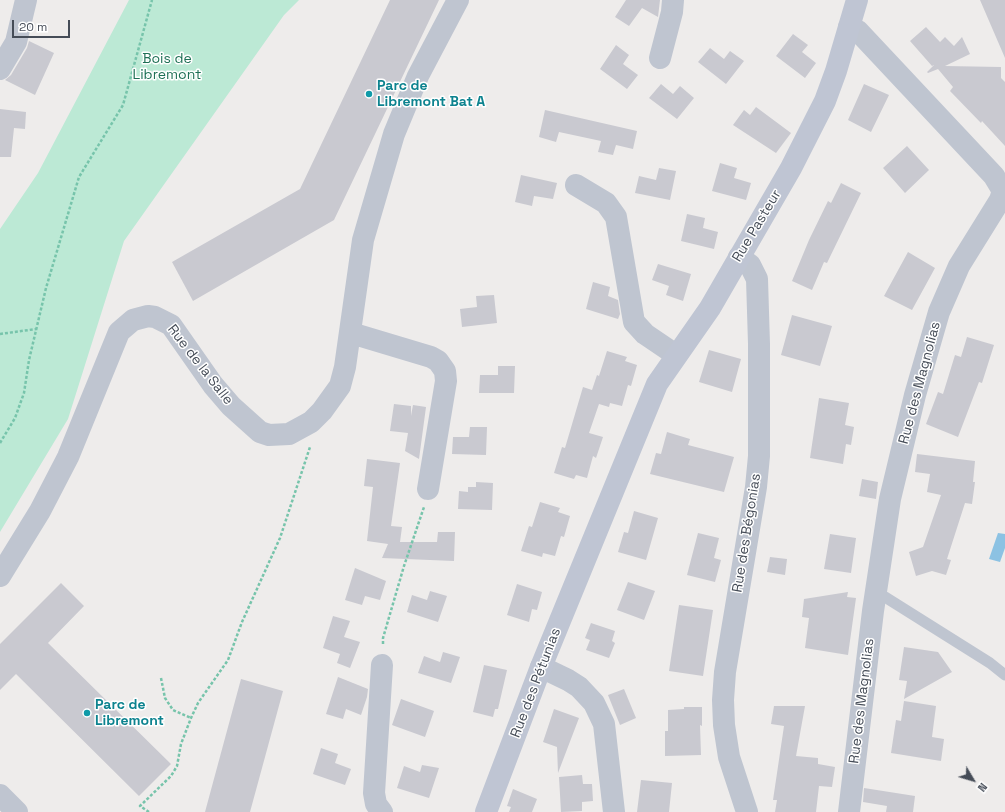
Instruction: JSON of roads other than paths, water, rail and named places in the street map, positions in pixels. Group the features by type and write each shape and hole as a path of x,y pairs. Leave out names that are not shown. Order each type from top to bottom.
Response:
{"street":[{"path":"0,69 16,42 26,0"},
{"name":"Rue de la Salle","path":"0,576 40,511 68,457 119,332 133,320 148,316 163,320 172,325 217,390 249,423 260,432 269,435 289,434 311,422 333,398 340,386 345,367 363,240 394,134 418,76 458,0"},
{"path":"660,58 672,12 673,0"},
{"name":"Rue Pasteur","path":"633,441 657,384 710,308 791,168 825,101 857,0"},
{"name":"Rue des Magnolias","path":"849,27 858,31 864,36 994,176 1004,190 1000,200 959,266 939,312 915,395 890,499 875,596 849,812"},
{"path":"576,185 606,203 616,217 634,322 645,334 676,355"},
{"name":"Rue des Bégonias","path":"739,257 750,265 757,279 759,344 758,456 756,486 725,672 722,700 729,757 747,812"},
{"path":"351,333 431,356 438,361 445,371 446,381 428,489"},
{"name":"Rue des Pétunias","path":"486,812 541,667 633,441"},
{"path":"382,665 374,793 376,804 382,812"},
{"path":"541,667 579,687 596,708 604,724 614,812"},
{"path":"0,795 17,812"}],"lane":[{"path":"875,596 885,597 990,663 1005,675"}],"water":[{"path":"998,533 1005,534 1005,548 1000,562 989,559"}],"place":[{"name":"Parc de Libremont Bat A","path":"369,94"},
{"name":"Parc de Libremont","path":"87,713"}],"park label":[{"name":"Bois de Libremont","path":"167,68"}]}
